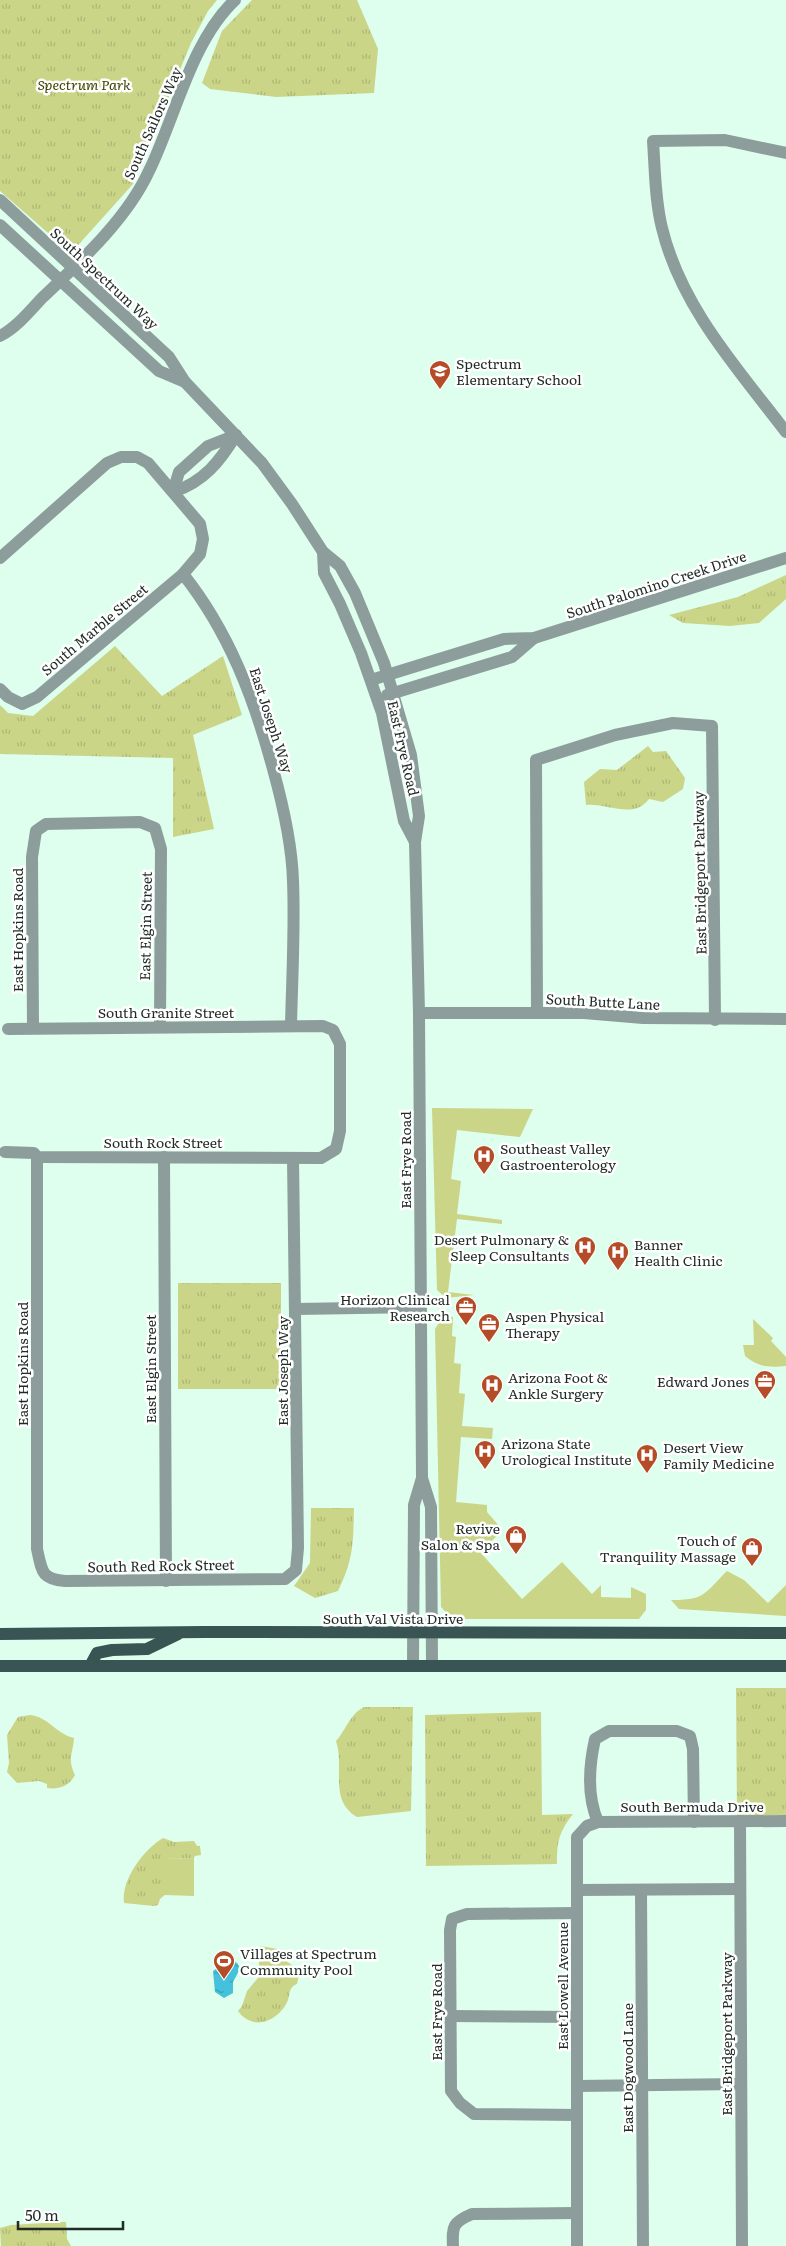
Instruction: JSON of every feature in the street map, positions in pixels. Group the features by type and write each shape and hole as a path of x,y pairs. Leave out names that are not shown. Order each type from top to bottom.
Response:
{"main road":[{"name":"South Val Vista Drive","path":"0,1634 786,1632"},
{"path":"90,1666 97,1653 112,1650 147,1649 182,1633"},
{"path":"0,1666 786,1666"}],"street":[{"name":"South Sailors Way","path":"0,336 67,274 120,217 134,198 149,172 204,41 227,8 235,0"},
{"path":"786,153 725,140 653,141 661,227 678,278 711,333 786,432"},
{"name":"South Spectrum Way","path":"0,200 159,371 185,382"},
{"name":"South Spectrum Way","path":"0,225 67,274 169,357 185,382 236,435 276,482 322,552 340,566 368,622 391,684"},
{"path":"173,492 179,472 208,446 236,435"},
{"path":"173,492 190,487 220,461 236,435"},
{"path":"0,558 107,463 122,456 137,456 148,463 200,524 203,539 200,554 183,574"},
{"name":"South Spectrum Way","path":"322,552 324,573 348,621 374,689"},
{"name":"South Palomino Creek Drive","path":"374,689 504,639 534,638 786,558"},
{"name":"South Marble Street","path":"0,689 8,698 22,704 37,698 183,574"},
{"name":"East Joseph Way","path":"183,574 202,597 226,640 246,682 265,738 280,793 293,880 291,1026"},
{"name":"South Palomino Creek Drive","path":"374,689 512,658 534,638"},
{"name":"East Frye Road","path":"391,684 411,755 417,789 419,816 415,842 419,1013 422,1478 431,1507 432,1666"},
{"name":"East Frye Road","path":"374,689 394,766 404,821 415,842"},
{"name":"East Bridgeport Parkway","path":"537,1013 536,760 615,735 673,723 712,726 715,1020"},
{"name":"East Hopkins Road","path":"33,1028 32,857 36,831 46,824 140,822 155,828"},
{"name":"East Elgin Street","path":"155,828 161,848 160,1026"},
{"name":"South Butte Lane","path":"419,1013 537,1013 715,1020 786,1019"},
{"name":"South Granite Street","path":"8,1029 160,1026 323,1026 333,1030 340,1044 340,1131 336,1149 321,1158"},
{"name":"South Rock Street","path":"5,1152 34,1153 37,1156 321,1158"},
{"name":"East Hopkins Road","path":"37,1156 37,1549 42,1571"},
{"name":"East Elgin Street","path":"164,1157 166,1581"},
{"name":"East Joseph Way","path":"285,1579 296,1570 298,1548 293,1158"},
{"path":"296,1309 420,1307"},
{"name":"East Frye Road","path":"413,1666 414,1505 422,1478"},
{"name":"South Red Rock Street","path":"42,1571 50,1580 65,1581 285,1579"},
{"path":"598,1822 591,1805 591,1757 595,1739 610,1731 677,1731 690,1736 693,1749 694,1822"},
{"name":"East Bridgeport Parkway","path":"740,1821 742,2246"},
{"name":"South Bermuda Drive","path":"598,1822 786,1821"},
{"name":"East Lowell Avenue","path":"577,2246 577,1837 587,1826 598,1822"},
{"path":"577,1890 740,1889"},
{"name":"East Dogwood Lane","path":"641,1890 643,2246"},
{"name":"East Frye Road","path":"577,1913 467,1914 452,1919 450,1930 451,2091 460,2103 474,2114 577,2115"},
{"path":"451,2016 577,2017"},
{"path":"577,2086 741,2084"},
{"path":"453,2246 452,2229 460,2219 472,2214 577,2213"}],"green space":[{"name":"Spectrum Park","path":"0,0 217,0 208,11 191,43 133,184 71,253 0,191"},
{"path":"252,0 357,0 378,49 374,93 276,97 210,89 202,83 222,31"},
{"path":"786,575 786,599 759,623 730,626 683,623 669,615 738,597"},
{"path":"115,646 162,696 223,656 242,715 193,735 214,829 173,837 173,758 0,754 0,705 8,713 33,716"},
{"path":"648,746 653,752 666,751 685,778 683,789 663,802 649,799 636,809 628,810 586,805 584,782 600,769 617,770"},
{"path":"432,1108 533,1109 520,1137 457,1130 451,1179 461,1181 457,1214 502,1220 502,1224 457,1219 448,1292 474,1295 446,1298 437,1290"},
{"path":"178,1283 281,1283 281,1389 178,1389"},
{"path":"443,1316 453,1317 452,1336 456,1337 454,1363 461,1364 459,1393 465,1394 462,1426 493,1428 492,1439 461,1437 456,1502 487,1505 487,1512 501,1528 497,1531 499,1534 480,1552 522,1599 562,1562 592,1594 601,1585 601,1597 631,1598 631,1587 646,1594 646,1610 639,1619 452,1619 441,1607 435,1329"},
{"path":"753,1319 773,1338 771,1341 786,1357 786,1366 764,1366 745,1356 743,1345 754,1345"},
{"path":"311,1508 354,1508 352,1551 338,1591 315,1598 294,1586 310,1563"},
{"path":"727,1571 744,1580 768,1603 786,1585 786,1616 679,1609 671,1600 698,1597"},
{"path":"736,1688 786,1688 786,1815 737,1816"},
{"path":"364,1707 413,1707 411,1811 357,1817 348,1810 343,1802 340,1792 336,1741 355,1714"},
{"path":"541,1712 542,1815 573,1814 560,1837 557,1864 426,1866 425,1715"},
{"path":"37,1716 62,1733 74,1738 71,1760 75,1775 70,1782 63,1786 47,1788 47,1784 39,1781 17,1783 7,1772 9,1763 7,1735 18,1717"},
{"path":"163,1838 174,1842 194,1841 197,1846 200,1846 201,1855 194,1858 165,1859 165,1895 160,1899 158,1905 124,1903 126,1885 135,1866 155,1843"},
{"path":"194,1858 194,1896 165,1895 165,1859"},
{"path":"260,1946 284,1950 285,1960 300,1971 297,1984 291,1989 283,2009 270,2020 254,2022 241,2015 238,2011 242,2006 247,1991 258,1978"},
{"path":"66,2222 67,2239 71,2246 1,2246 0,2228 11,2225"}],"water":[{"name":"Villages at Spectrum Community Pool","path":"233,1960 240,1969 233,1982 233,1993 224,1998 215,1992 213,1971 228,1961"}],"place":[{"name":"Spectrum Elementary School","path":"440,390"},
{"name":"Southeast Valley Gastroenterology","path":"484,1175"},
{"name":"Desert Pulmonary & Sleep Consultants","path":"585,1266"},
{"name":"Banner Health Clinic","path":"618,1271"},
{"name":"Horizon Clinical Research","path":"466,1326"},
{"name":"Aspen Physical Therapy","path":"489,1343"},
{"name":"Edward Jones","path":"765,1400"},
{"name":"Arizona Foot & Ankle Surgery","path":"492,1404"},
{"name":"Arizona State Urological Institute","path":"485,1470"},
{"name":"Desert View Family Medicine","path":"647,1474"},
{"name":"Revive Salon & Spa","path":"516,1555"},
{"name":"Touch of Tranquility Massage","path":"752,1567"},
{"name":"Villages at Spectrum Community Pool","path":"224,1980"}]}
